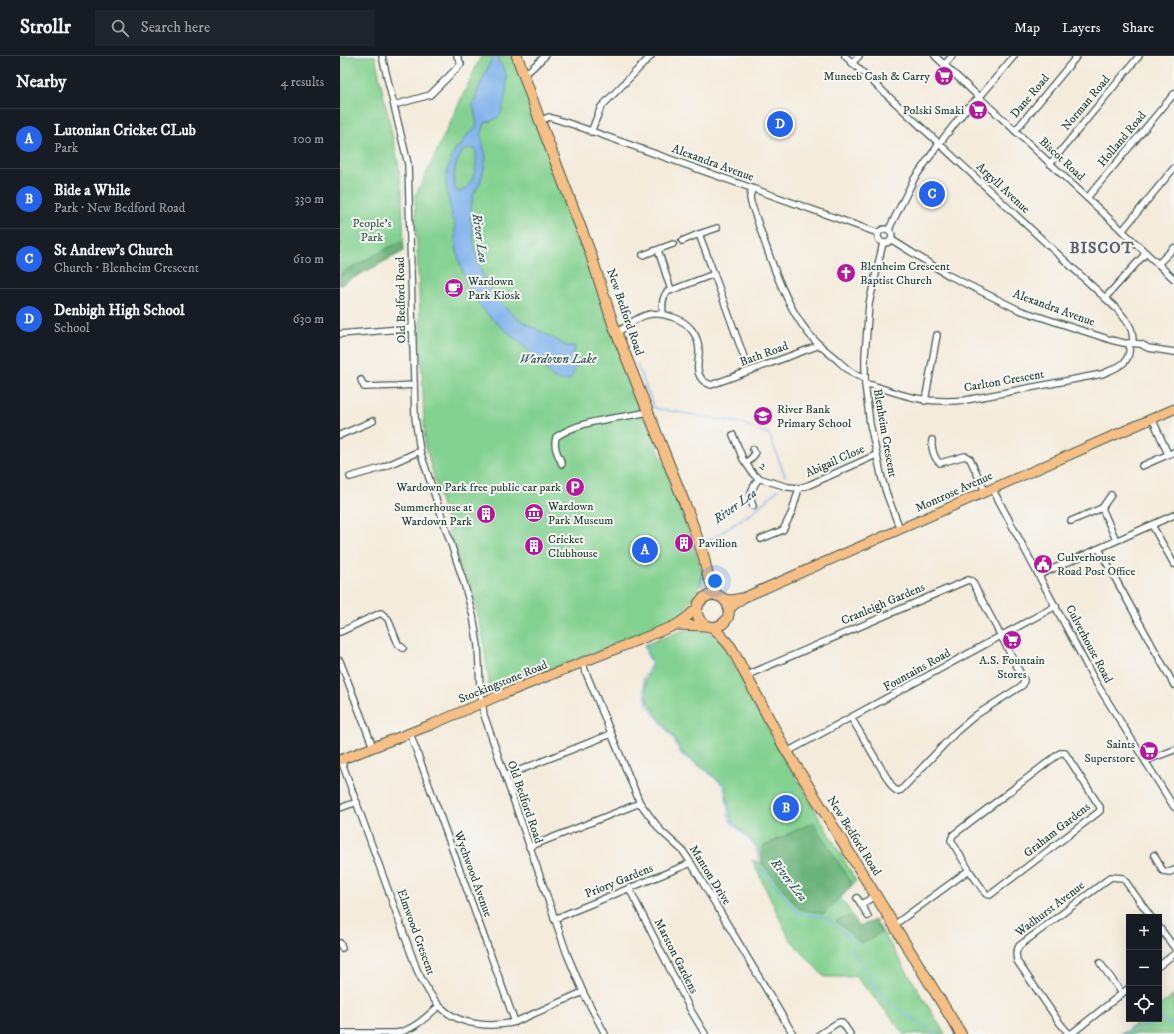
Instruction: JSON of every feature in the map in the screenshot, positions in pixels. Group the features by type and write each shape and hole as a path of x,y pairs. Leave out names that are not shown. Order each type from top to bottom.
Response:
{"highway":[{"name":"New Bedford Road","path":"517,56 592,258 617,333 688,512 708,576 720,597"},
{"path":"699,604 711,595 720,597 729,614 722,625 710,627 698,619 699,604 708,576"},
{"name":"New Bedford Road","path":"729,614 727,626 731,647 745,676 787,752 961,1034"},
{"name":"New Bedford Road","path":"710,627 731,647"}],"main road":[{"name":"Montrose Avenue","path":"720,597 732,600 743,598 1174,408"},
{"name":"Montrose Avenue","path":"729,614 743,598"},
{"name":"Stockingstone Road","path":"340,760 676,625 686,618 699,604"},
{"name":"Stockingstone Road","path":"676,625 710,627"}],"street":[{"name":"Old Bedford Road","path":"382,56 408,164 414,385 416,430 420,451 474,616 484,716 554,919 583,992 604,1034"},
{"path":"394,105 430,95 434,92 460,64 458,56"},
{"path":"523,73 530,70 545,56"},
{"path":"591,132 600,107 651,56"},
{"name":"Argyll Avenue","path":"845,56 1118,310 1132,328 1133,332 1131,343"},
{"path":"852,63 859,56"},
{"name":"Biscot Road","path":"934,56 1174,279"},
{"path":"944,65 952,56"},
{"path":"889,229 914,179 939,144 968,107 979,98 1014,56"},
{"name":"Dane Road","path":"1015,131 1077,56"},
{"name":"Norman Road","path":"1050,164 1139,56"},
{"name":"Holland Road","path":"1087,198 1174,94"},
{"name":"Alexandra Avenue","path":"540,121 549,117 878,233"},
{"path":"1122,231 1174,168"},
{"name":"Carlton Crescent","path":"752,189 750,197 751,203 784,291 802,324 820,345 855,375 872,385 913,398 925,400 949,402 966,400 1102,374 1117,368 1128,359 1131,343"},
{"path":"682,240 717,228"},
{"path":"882,229 889,229 892,233 892,240 888,243 883,243 878,238 878,233 882,229"},
{"path":"699,234 744,357"},
{"name":"Alexandra Avenue","path":"892,240 948,275 1019,310 1094,335 1141,344 1148,348 1174,352"},
{"name":"Blenheim Crescent","path":"883,243 869,304 865,355 865,381 870,424 876,455 887,495 900,529"},
{"path":"642,255 673,244"},
{"path":"1158,264 1174,248"},
{"path":"658,250 671,290"},
{"path":"1105,298 1146,253"},
{"path":"617,333 641,316 651,313 663,314 662,306 664,296 671,290 714,274"},
{"name":"Bath Road","path":"663,314 686,323 692,330 699,351 699,375 706,383 711,384 715,384 820,345"},
{"path":"340,334 413,328"},
{"path":"925,400 937,335"},
{"path":"361,380 364,387 414,385"},
{"path":"562,464 554,444 556,437 566,431 590,423 648,412"},
{"path":"1142,466 1171,453 1152,418"},
{"path":"340,435 373,421"},
{"name":"2","path":"733,435 742,459 747,463 748,473 788,487 799,488"},
{"name":"Culverhouse Road","path":"932,440 932,447 937,462 940,463 965,456 970,459 1039,575 1095,681 1174,806"},
{"path":"747,463 755,454 753,449"},
{"path":"350,477 382,468 420,451"},
{"name":"Abigail Close","path":"761,539 783,530 797,499 799,488 876,455"},
{"path":"754,506 750,498 750,494 759,478"},
{"path":"1071,520 1102,508 1111,495"},
{"path":"1102,508 1116,540"},
{"path":"1039,575 1174,515"},
{"path":"1152,525 1174,564"},
{"path":"1099,549 1174,685"},
{"name":"Cranleigh Gardens","path":"745,676 968,580 972,581 1001,636"},
{"name":"Fountains Road","path":"787,752 852,719 1056,606"},
{"path":"340,632 354,626 363,619 380,613 388,619 398,644 403,648"},
{"path":"852,719 893,788 897,791 901,790 956,732 976,715 1023,686 1024,680 1001,636"},
{"path":"340,661 373,747"},
{"name":"Manton Drive","path":"582,663 640,803 661,831 683,851 692,863 793,1034"},
{"name":"Wychwood Avenue","path":"410,733 514,1022"},
{"path":"505,776 611,734"},
{"path":"1145,761 1174,750"},
{"name":"Graham Gardens","path":"1060,753 1065,753 1100,807 1100,811 990,895 986,894 969,870 951,840 953,835 1060,753"},
{"name":"Elmwood Crescent","path":"340,760 357,802 417,970 425,988 439,1006 450,1016 462,1022 487,1025 507,1024 583,992"},
{"path":"340,808 357,802"},
{"path":"529,847 640,803"},
{"path":"1154,856 1163,870 1170,872 1174,870"},
{"name":"Priory Gardens","path":"554,919 692,863"},
{"path":"894,925 969,870"},
{"name":"Wadhurst Avenue","path":"1070,1034 1059,1022 1017,961 1016,953 1020,946 1111,877 1123,878 1149,914"},
{"name":"Marston Gardens","path":"629,888 690,1009 705,1034"},
{"path":"862,904 876,896"},
{"path":"857,898 868,916"},
{"path":"1162,931 1174,947"},
{"path":"1162,964 1174,954"},
{"path":"1100,963 1122,993"},
{"path":"1070,1034 1126,990"},
{"path":"340,1033 405,1032 420,1023 439,1006"},
{"path":"820,1034 841,1022 850,1034"}],"green space":[{"name":"People's Park","path":"375,56 398,162 402,192 404,251 340,285 340,57"},
{"path":"481,56 513,56 546,139 611,330 678,500 703,574 700,586 679,618 582,658 490,690 483,638 471,585 459,568 425,444 415,195"},
{"path":"401,241 404,251 340,285 340,274"},
{"path":"691,629 711,633 722,643 772,735 856,881 841,898 859,926 876,921 945,1034 903,1034 891,1017 855,976 824,977 789,938 752,860 762,864 758,847 732,821 725,786 708,771 682,753 672,735 648,702 645,681 653,664 644,645 681,631"},
{"path":"813,822 852,884 824,914 799,909 763,864 762,847"},
{"path":"849,916 859,926 875,920 881,933 861,943 836,921"},
{"path":"1174,995 1174,1034 1122,1034 1138,1022 1162,1022 1162,1004"}],"water":[{"name":"Wardown Lake","path":"493,56 499,56 499,63 506,73 507,80 505,95 501,114 495,119 485,123 481,136 486,157 480,183 473,195 471,209 474,213 471,216 474,240 482,274 494,295 513,315 566,346 574,346 575,350 572,354 575,368 569,380 563,381 552,377 524,346 486,313 469,287 460,265 456,242 455,220 450,218 452,214 447,196 446,181 449,166 456,148 460,147 468,134 474,130 477,125 473,105","holes":["466,149 475,149 476,162 472,179 465,189 457,191 455,187 454,175 459,157"]}],"waterway":[{"name":"River Lea","path":"637,364 654,408 741,423 769,434 785,476"},
{"name":"River Lea","path":"707,542 750,514 778,490"},
{"name":"River Lea","path":"650,643 646,653 652,663 643,679 646,703 673,738 681,754 708,772 724,786 730,821 756,846 760,868 765,872 798,913 827,918 853,940 851,953 863,963 872,983 891,1004 936,1034"},
{"name":"River Lea","path":"1162,1019 1174,1026"},
{"name":"River Lea","path":"1120,1034 1152,1022"}],"place":[{"name":"Muneeb Cash & Carry","path":"944,76"},
{"name":"Polski Smaki","path":"978,110"},
{"name":"Denbigh High School","path":"780,124"},
{"name":"St Andrew's Church","path":"932,194"},
{"name":"Blenheim Crescent Baptist Church","path":"846,273"},
{"name":"Wardown Park Kiosk","path":"454,288"},
{"name":"River Bank Primary School","path":"763,416"},
{"name":"Wardown Park free public car park","path":"575,487"},
{"name":"Wardown Park Museum","path":"534,513"},
{"name":"Summerhouse at Wardown Park","path":"486,514"},
{"name":"Pavilion","path":"684,543"},
{"name":"Cricket Clubhouse","path":"534,546"},
{"name":"Lutonian Cricket CLub","path":"645,550"},
{"name":"Culverhouse Road Post Office","path":"1043,564"},
{"name":"A.S. Fountain Stores","path":"1012,640"},
{"name":"Saints Superstore","path":"1149,751"},
{"name":"Bide a While","path":"786,808"}],"district":[{"name":"BISCOT","path":"1102,248"}]}
